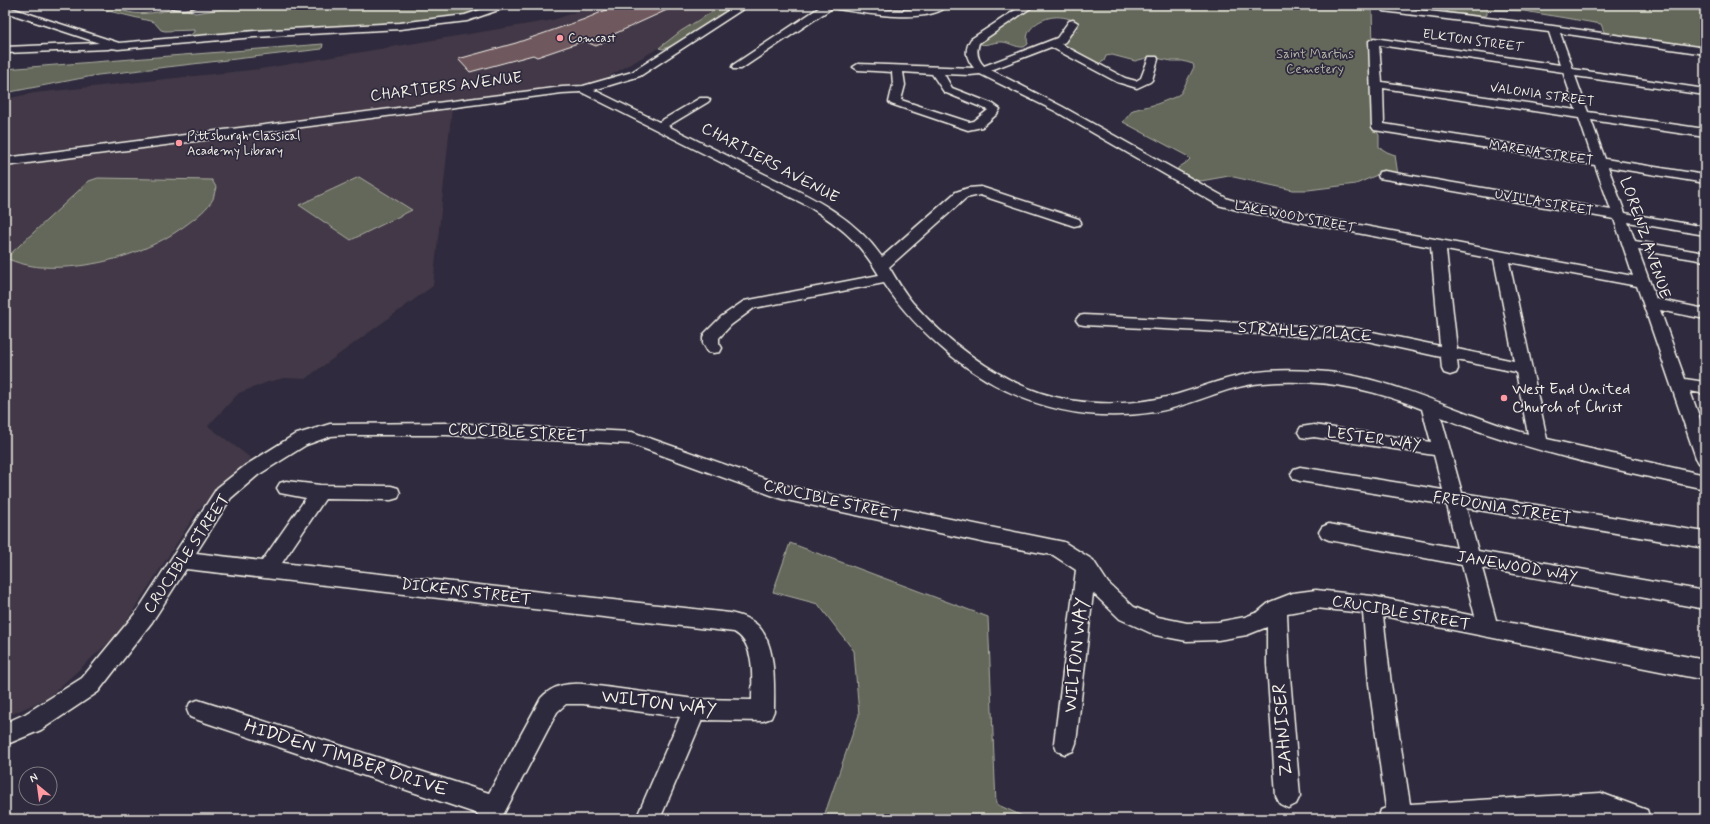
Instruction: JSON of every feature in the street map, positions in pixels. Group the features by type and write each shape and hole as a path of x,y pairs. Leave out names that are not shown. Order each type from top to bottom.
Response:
{"street":[{"path":"8,13 22,5"},
{"path":"171,5 193,5"},
{"path":"5,50 118,46 255,34 393,26 467,18 504,5"},
{"path":"583,89 636,74 744,5"},
{"path":"737,67 830,5 854,9 915,12 929,10 942,5"},
{"name":"LAKEWOOD STREET","path":"1030,5 975,41 972,45 970,56 975,65 1059,109 1230,205 1642,282"},
{"path":"1387,9 1616,38 1705,51"},
{"path":"8,13 118,46"},
{"path":"858,67 970,72 982,70 1053,44 1060,40 1073,23"},
{"name":"LORENZ AVENUE","path":"1553,30 1678,383 1700,430 1705,458"},
{"name":"ELKTON STREET","path":"1376,84 1374,41 1705,92"},
{"path":"1053,44 1131,84 1141,84 1146,80 1153,59"},
{"path":"897,69 899,85 895,102 968,126 978,124 993,112 994,109 989,106 948,90 936,71"},
{"path":"609,101 614,93 636,74"},
{"name":"VALONIA STREET","path":"1376,84 1705,133"},
{"name":"MARENA STREET","path":"1376,84 1378,127 1705,179"},
{"name":"CHARTIERS AVENUE","path":"5,162 562,90 583,89 660,126 831,214 845,224 869,247 884,272 912,311 936,334 958,352 1014,389 1055,402 1077,407 1100,409 1152,407 1235,382 1261,378 1302,376 1335,379 1368,385 1408,397 1476,424 1539,444 1705,482"},
{"path":"660,126 704,100"},
{"name":"UVILLA STREET","path":"1384,176 1705,231"},
{"path":"714,348 711,343 711,337 726,322 749,304 884,272 961,195 968,192 981,191 1074,222"},
{"path":"1438,244 1450,369"},
{"path":"1629,244 1705,257"},
{"path":"1501,256 1539,444"},
{"path":"1650,303 1705,314"},
{"name":"STRAHLEY PLACE","path":"1084,320 1358,334 1523,368"},
{"path":"1678,383 1705,388"},
{"path":"1430,406 1488,628"},
{"name":"CRUCIBLE STREET","path":"5,734 33,722 90,685 145,616 224,493 252,470 300,440 330,430 447,429 632,438 782,492 986,535 1057,548 1086,566 1101,589 1126,613 1162,627 1187,632 1218,631 1248,626 1265,618 1277,608 1293,602 1316,599 1372,605 1705,670"},
{"name":"LESTER WAY","path":"1307,432 1314,430 1442,450"},
{"name":"FREDONIA STREET","path":"1300,474 1705,540"},
{"path":"286,488 320,492 391,493"},
{"path":"267,569 320,492"},
{"name":"JANEWOOD WAY","path":"1330,532 1471,559 1705,600"},
{"name":"DICKENS STREET","path":"182,560 730,622 749,630 753,635 760,654 763,675 763,711"},
{"name":"WILTON WAY","path":"1065,743 1072,695 1077,628 1086,566"},
{"path":"1372,605 1380,684 1397,818 1601,805 1638,819"},
{"name":"ZAHNISER","path":"1277,608 1278,664 1288,796"},
{"name":"WILTON WAY","path":"491,813 549,705 556,697 567,693 583,694 695,709 763,711"},
{"path":"648,819 695,709"},
{"name":"HIDDEN TIMBER DRIVE","path":"198,710 491,813"}],"shaded area":[{"path":"596,5 723,5 681,31 659,48 599,82 5,156 5,99 34,93 260,69 553,20"},
{"path":"452,108 433,286 305,379 284,378 268,382 239,393 208,426 251,458 199,509 118,634 48,698 5,717 5,167"}],"green space":[{"path":"84,5 114,5 124,11 135,13 179,9 188,10 195,13 252,5 498,5 465,16 404,23 187,38 194,32 194,30 165,31 161,30 154,22"},
{"path":"723,5 738,5 674,45 663,49 659,48 681,31"},
{"name":"Saint Martins Cemetery","path":"1035,5 1397,5 1436,13 1389,8 1372,8 1375,129 1379,135 1379,147 1395,155 1398,175 1378,173 1377,175 1356,184 1308,190 1293,190 1229,176 1201,181 1196,180 1178,170 1178,168 1190,159 1187,156 1123,122 1133,110 1157,104 1181,93 1194,67 1193,64 1183,61 1172,61 1150,57 1135,61 1112,55 1106,56 1104,61 1098,64 1061,43 1077,30 1079,23 1060,17 1049,18 1034,25 1028,34 1028,44 1024,47 1006,42 986,44 978,43 990,32"},
{"path":"1432,5 1705,5 1705,53 1605,34 1601,24 1524,11 1487,10 1487,15 1482,16 1451,13"},
{"path":"323,44 322,49 98,75 5,93 5,69"},
{"path":"359,177 412,210 351,240 299,205"},
{"path":"98,178 212,180 216,187 211,202 203,212 190,222 157,243 119,258 80,266 41,267 19,263 6,258 89,181"},
{"path":"790,543 988,617 996,804 1029,819 823,819 859,715 854,651 818,604 773,592"}],"building":[{"name":"Comcast","path":"618,5 678,5 612,35 614,36 609,38 611,39 596,46 584,41 537,57 533,55 470,72 458,59 516,43 585,19"}],"place":[{"name":"Comcast","path":"560,38"},
{"name":"Pittsburgh Classical Academy Library","path":"179,143"},
{"name":"West End United Church of Christ","path":"1504,398"}]}
